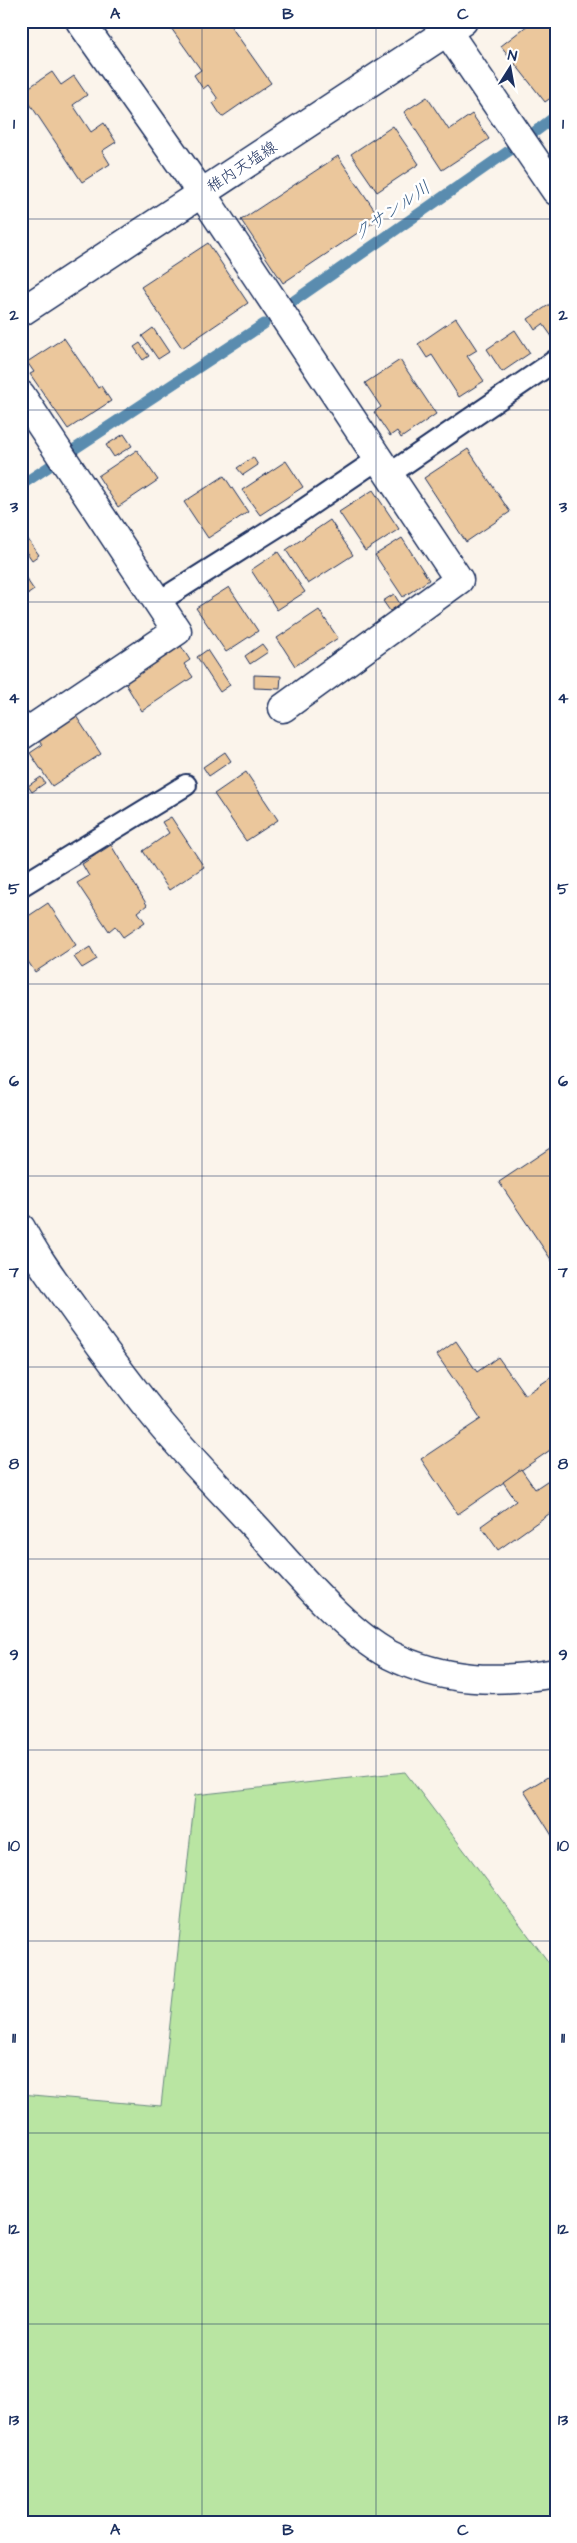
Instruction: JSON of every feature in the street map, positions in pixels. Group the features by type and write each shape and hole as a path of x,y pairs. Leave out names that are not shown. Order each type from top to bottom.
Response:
{"street":[{"path":"80,21 202,194 459,580 283,708"},
{"path":"450,25 556,191"},
{"name":"稚内天塩線","path":"21,312 202,194 450,25"},
{"path":"21,394 177,631 21,736"},
{"path":"25,1246 157,1419 295,1571 360,1635 389,1654 426,1671 464,1679 509,1678 556,1673"}],"lane":[{"path":"158,602 294,516 383,467 556,360"},
{"path":"21,886 186,785"}],"green space":[{"path":"405,1772 556,1972 556,2522 21,2522 21,2094 161,2106 195,1795"}],"building":[{"path":"166,21 227,21 271,83 222,117 213,103 218,99 208,85 203,89 194,75 201,70"},
{"path":"533,21 550,21 556,29 556,94 545,102 501,46"},
{"path":"52,72 61,85 74,76 87,95 73,105 91,132 104,123 116,142 102,151 110,164 82,182 22,92"},
{"path":"427,97 449,130 472,114 489,139 442,170 404,112"},
{"path":"393,126 419,164 377,192 351,154"},
{"path":"338,156 380,218 283,283 241,220"},
{"path":"208,243 248,303 182,348 141,287"},
{"path":"556,300 556,336 553,338 543,324 535,330 528,319"},
{"path":"456,318 477,350 467,356 484,381 459,397 432,355 427,358 418,344"},
{"path":"153,328 169,352 158,359 142,336"},
{"path":"515,330 530,353 502,372 487,349"},
{"path":"64,338 98,388 101,386 111,401 68,429 30,374 34,372 27,362"},
{"path":"140,343 149,356 143,360 134,347"},
{"path":"400,360 436,414 401,438 397,431 390,436 374,412 381,407 365,383"},
{"path":"124,434 132,446 114,457 106,445"},
{"path":"468,449 510,512 466,542 424,478"},
{"path":"137,450 158,480 118,507 98,476"},
{"path":"253,457 258,465 243,475 237,468"},
{"path":"286,461 303,487 260,515 242,490"},
{"path":"224,476 248,512 208,538 184,502"},
{"path":"373,490 399,529 365,551 339,512"},
{"path":"330,520 353,555 308,584 286,550"},
{"path":"27,538 39,555 32,560 21,544"},
{"path":"402,538 429,580 403,597 375,555"},
{"path":"278,552 305,592 277,610 251,570"},
{"path":"21,571 34,590 21,599"},
{"path":"229,587 258,631 226,652 196,608"},
{"path":"394,594 400,604 390,611 383,601"},
{"path":"319,610 338,638 295,666 277,638"},
{"path":"262,644 268,652 250,664 245,656"},
{"path":"181,646 190,660 184,664 193,677 142,711 125,683"},
{"path":"207,650 230,685 220,692 197,657"},
{"path":"254,675 281,676 280,689 254,688"},
{"path":"76,716 101,754 52,786 30,753 42,745 39,741"},
{"path":"225,752 231,761 209,776 203,767"},
{"path":"21,763 27,772 21,775"},
{"path":"246,772 278,820 246,841 214,794"},
{"path":"41,777 45,783 32,792 28,786"},
{"path":"21,786 28,796 21,801"},
{"path":"171,817 204,867 169,890 143,851 169,833 162,822"},
{"path":"111,845 147,905 138,912 145,922 123,937 115,926 109,931 77,883 89,876 82,864"},
{"path":"48,903 76,945 35,972 21,951 21,921"},
{"path":"90,947 97,959 82,968 74,957"},
{"path":"556,1144 556,1267 499,1182"},
{"path":"456,1341 477,1372 498,1357 525,1395 556,1374 556,1446 458,1514 421,1459 481,1419 437,1355"},
{"path":"521,1469 535,1489 556,1475 556,1509 498,1550 481,1526 516,1501 503,1482"},
{"path":"556,1772 556,1842 524,1791"}],"waterway":[{"name":"クサンル川","path":"536,131 556,116"},
{"name":"クサンル川","path":"291,303 513,148"},
{"name":"クサンル川","path":"76,448 264,324"},
{"name":"クサンル川","path":"21,485 50,466"}]}
